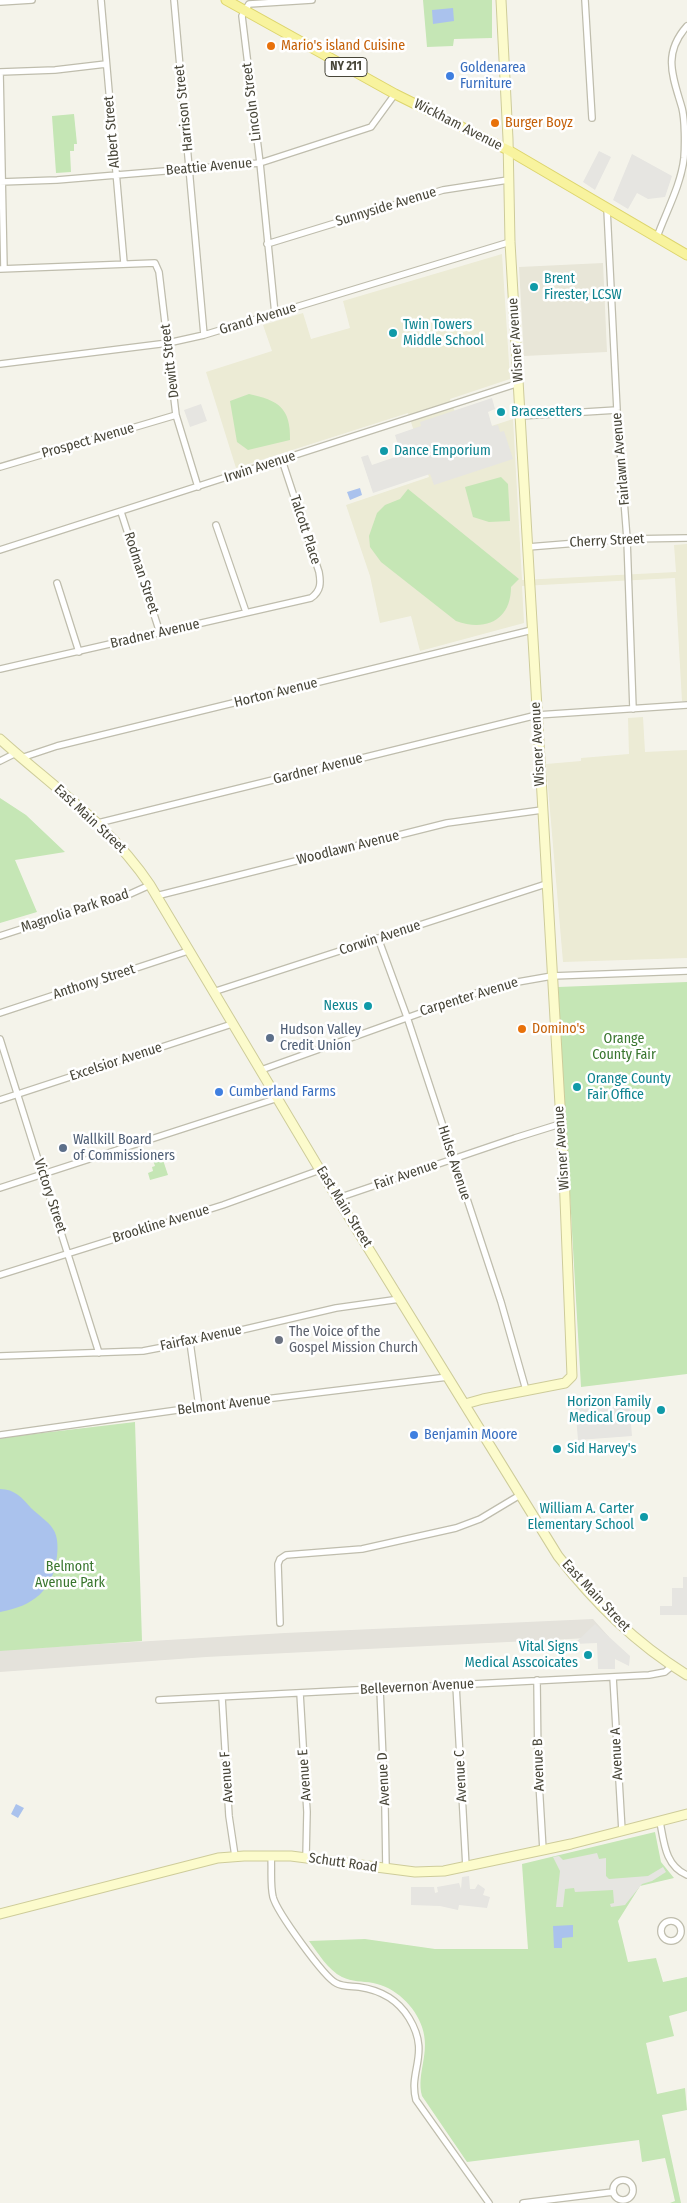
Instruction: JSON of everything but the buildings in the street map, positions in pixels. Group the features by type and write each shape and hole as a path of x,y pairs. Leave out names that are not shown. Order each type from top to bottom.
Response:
{"main road":[{"name":"Wickham Avenue","path":"226,0 395,94 508,150 687,255"}],"street":[{"path":"0,2 32,0"},
{"name":"Albert Street","path":"100,0 124,263"},
{"name":"Harrison Street","path":"174,0 204,335"},
{"path":"244,10 248,4 312,0"},
{"name":"Wisner Avenue","path":"465,1404 565,1383 572,1376 564,1174 510,242 501,0"},
{"path":"585,0 592,118"},
{"name":"Lincoln Street","path":"244,10 242,16 260,162 274,314"},
{"path":"683,167 682,109 673,80 671,66 677,42 687,26"},
{"path":"106,64 55,70 0,72 2,269 124,263"},
{"name":"Beattie Avenue","path":"1,182 116,176 260,162 371,128 395,94"},
{"path":"682,109 687,115"},
{"path":"657,237 687,159"},
{"name":"Sunnyside Avenue","path":"267,244 443,190 508,180"},
{"name":"Fairlawn Avenue","path":"607,209 617,410 628,539 633,709"},
{"name":"Grand Avenue","path":"0,364 168,343 204,335 510,242"},
{"name":"Dewitt Street","path":"124,263 155,263 159,272 176,415 198,487"},
{"name":"Irwin Avenue","path":"0,550 519,382"},
{"path":"520,416 617,410"},
{"name":"Prospect Avenue","path":"0,467 176,415"},
{"name":"Talcott Place","path":"282,460 319,572 320,582 318,591 311,598"},
{"name":"Rodman Street","path":"121,512 160,633"},
{"path":"216,525 246,612"},
{"name":"Cherry Street","path":"528,547 628,539 687,538"},
{"path":"57,583 78,652"},
{"name":"Bradner Avenue","path":"0,669 311,598"},
{"name":"Horton Avenue","path":"0,761 532,630"},
{"name":"Gardner Avenue","path":"98,822 537,715 687,705"},
{"name":"East Main Street","path":"0,738 98,822 130,855 150,885 320,1170 558,1556 612,1619 672,1666 687,1675"},
{"name":"Woodlawn Avenue","path":"156,896 447,823 542,810"},
{"name":"Corwin Avenue","path":"213,992 546,884"},
{"name":"Magnolia Park Road","path":"0,936 130,894 150,885"},
{"name":"Hulse Avenue","path":"378,938 407,1017 500,1302 526,1390"},
{"name":"Anthony Street","path":"0,1013 188,951"},
{"name":"Carpenter Avenue","path":"260,1070 482,991 512,983 552,976 687,971"},
{"name":"Excelsior Avenue","path":"0,1100 232,1024"},
{"name":"Victory Street","path":"0,1039 99,1353"},
{"path":"0,1188 278,1098"},
{"name":"Fair Avenue","path":"338,1198 560,1124"},
{"name":"Brookline Avenue","path":"0,1275 223,1204 320,1170"},
{"name":"Fairfax Avenue","path":"0,1356 143,1351 336,1308 400,1299"},
{"path":"190,1342 199,1407"},
{"name":"Belmont Avenue","path":"0,1436 199,1407 448,1377"},
{"path":"280,1623 278,1564 280,1559 286,1555 362,1549 456,1528 480,1519 520,1495"},
{"name":"Bellevernon Avenue","path":"159,1700 614,1677 660,1673 672,1666"},
{"name":"Avenue A","path":"614,1677 622,1831"},
{"name":"Avenue B","path":"537,1680 538,1766 543,1850"},
{"name":"Avenue C","path":"456,1685 466,1867"},
{"name":"Avenue D","path":"380,1689 386,1806 386,1869"},
{"name":"Avenue E","path":"300,1693 307,1812 306,1857"},
{"name":"Avenue F","path":"222,1697 229,1816 235,1856"},
{"name":"Schutt Road","path":"0,1914 185,1866 235,1856 271,1855 306,1857 424,1873 466,1867 543,1850 687,1814"},
{"path":"660,1822 670,1861 678,1871 687,1875"},
{"path":"271,1855 272,1891 276,1905 325,1974 339,1984 366,1988 382,1994 397,2004 409,2018 417,2034 420,2050 414,2088 418,2104 489,2203"},
{"path":"523,2203 613,2192"}],"shaded area":[{"path":"599,151 611,157 595,190 583,182"},
{"path":"632,154 672,176 665,197 648,199 637,193 628,209 613,200"},
{"path":"502,254 510,379 450,399 464,435 513,419 522,580 676,572 674,545 687,544 687,701 682,701 675,578 522,586 524,623 420,651 411,616 380,623 370,576 346,505 429,477 408,413 236,468 206,372 272,351 263,325 303,313 311,339 350,328 343,301"},
{"path":"603,263 607,352 524,356 519,267"},
{"path":"492,398 495,409 488,412 492,426 498,425 500,432 504,431 513,459 434,485 430,474 373,493 361,457 368,455 372,465 401,455 395,435 421,426 420,422"},
{"path":"201,404 207,421 190,427 184,410"},
{"path":"643,717 645,752 687,750 687,958 563,962 546,764 581,761 581,758 629,754 628,718"},
{"path":"629,1400 632,1436 578,1440 575,1405"},
{"path":"683,1577 687,1577 687,1615 660,1615 660,1606 672,1606 672,1588 683,1588"},
{"path":"593,1619 609,1637 206,1657 0,1672 0,1650 285,1633"},
{"path":"595,1624 630,1656 629,1666 615,1659 615,1669 598,1669 597,1643 574,1644"},
{"path":"597,1853 599,1859 606,1858 606,1876 609,1879 648,1876 663,1867 666,1872 652,1881 642,1884 625,1905 611,1907 610,1904 614,1903 613,1890 575,1892 574,1888 565,1889 563,1907 556,1907 560,1871 553,1857 559,1856 563,1860"},
{"path":"469,1876 470,1889 475,1889 478,1884 485,1889 483,1895 490,1897 487,1908 459,1905 458,1910 440,1906 411,1905 411,1887 434,1887 435,1893 438,1892 437,1887 459,1883 461,1889 462,1877"}],"green space":[{"path":"423,0 492,0 492,38 454,39 453,46 427,47"},
{"path":"74,114 77,144 74,144 74,151 70,151 71,172 56,173 52,116"},
{"path":"249,394 268,399 281,407 288,420 290,440 248,450 237,442 230,401"},
{"path":"501,477 508,484 510,521 489,522 473,517 465,487"},
{"path":"408,489 519,579 511,587 507,608 495,620 487,624 477,625 456,621 381,562 370,547 369,536 377,513 385,505 400,499"},
{"path":"0,798 26,815 65,852 15,860 37,912 0,923"},
{"name":"Orange County Fair","path":"687,982 687,1374 581,1387 558,987"},
{"path":"162,1157 168,1175 150,1180 148,1173 153,1171 152,1167 155,1166 153,1160"},
{"name":"Belmont Avenue Park","path":"135,1422 142,1641 0,1651 0,1438"},
{"path":"655,1832 661,1862 674,1878 640,1886 618,1921 628,1962 656,1958 663,1982 687,1977 687,2011 669,2016 674,2036 646,2043 657,2094 685,2088 687,2110 662,2115 681,2203 670,2203 675,2201 665,2158 642,2162 639,2140 467,2162 422,2096 421,2079 425,2046 424,2036 419,2019 409,2005 396,1993 381,1985 350,1980 337,1974 324,1961 309,1941 365,1939 435,1949 528,1949 522,1864"}],"water":[{"path":"453,8 454,21 433,24 432,10"},
{"path":"360,488 362,495 350,500 347,492"},
{"path":"0,1489 5,1489 18,1495 48,1523 56,1535 58,1549 55,1568 46,1588 22,1606 0,1612"},
{"path":"16,1804 24,1808 18,1818 11,1814"},
{"path":"573,1925 573,1937 562,1938 562,1948 554,1948 553,1926"}],"place":[{"name":"Mario's island Cuisine","path":"271,46"},
{"name":"Goldenarea Furniture","path":"450,76"},
{"name":"Burger Boyz","path":"495,123"},
{"name":"Brent Firester, LCSW","path":"534,287"},
{"name":"Twin Towers Middle School","path":"393,333"},
{"name":"Bracesetters","path":"501,412"},
{"name":"Dance Emporium","path":"384,451"},
{"name":"Nexus","path":"368,1006"},
{"name":"Domino's","path":"522,1029"},
{"name":"Hudson Valley Credit Union","path":"270,1038"},
{"name":"Orange County Fair Office","path":"577,1087"},
{"name":"Cumberland Farms","path":"219,1092"},
{"name":"Wallkill Board of Commissioners","path":"63,1148"},
{"name":"The Voice of the Gospel Mission Church","path":"279,1340"},
{"name":"Horizon Family Medical Group","path":"661,1410"},
{"name":"Benjamin Moore","path":"414,1435"},
{"name":"Sid Harvey's","path":"557,1449"},
{"name":"William A. Carter Elementary School","path":"644,1517"},
{"name":"Vital Signs Medical Asscoicates","path":"588,1655"}]}
